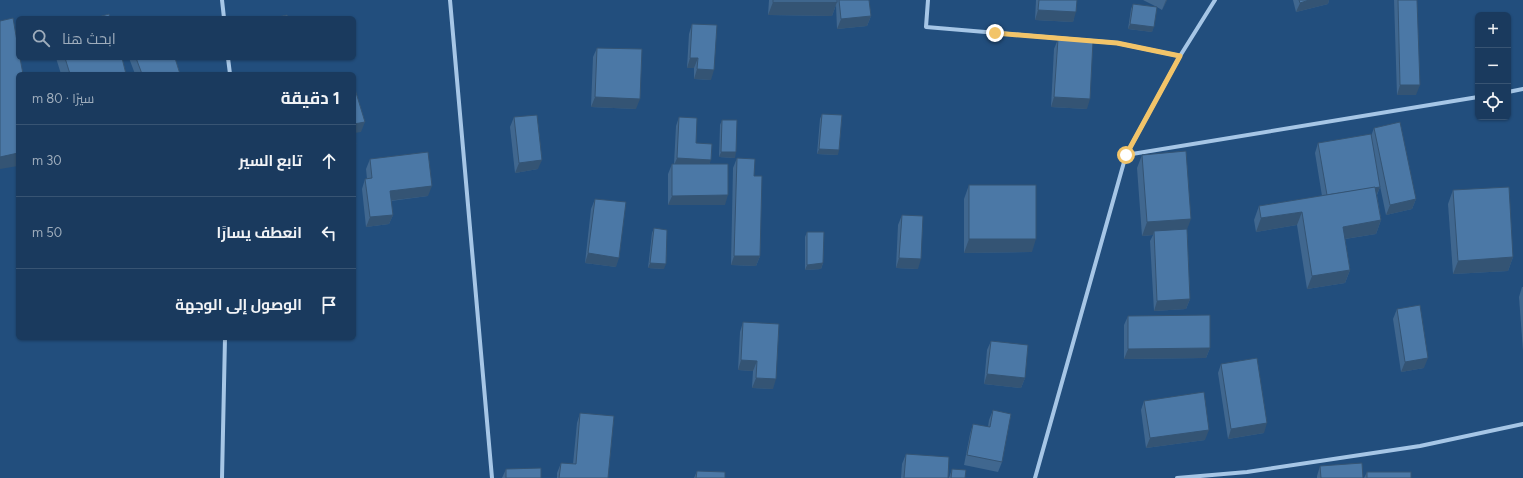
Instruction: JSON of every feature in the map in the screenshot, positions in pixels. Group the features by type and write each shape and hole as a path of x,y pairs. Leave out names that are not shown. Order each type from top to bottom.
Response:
{"street":[{"path":"222,0 224,16"},
{"path":"450,0 492,478"},
{"path":"928,0 926,27 1117,43 1180,56"},
{"path":"1035,478 1126,155 1180,56 1215,0"},
{"path":"228,60 230,72"},
{"path":"1511,91 1523,89"},
{"path":"1126,155 1475,97"},
{"path":"222,478 225,340"},
{"path":"1177,478 1247,472 1420,446 1523,424"}],"building":[{"path":"773,0 837,0 837,2 773,2"},
{"path":"839,0 869,0 871,16 841,19"},
{"path":"1039,0 1077,0 1076,12 1038,10"},
{"path":"1299,0 1309,0 1300,3"},
{"path":"1398,0 1417,0 1420,85 1400,85"},
{"path":"1133,4 1157,7 1154,27 1130,24"},
{"path":"13,18 16,35 16,60 20,60 23,72 16,72 16,153 0,157 0,21"},
{"path":"692,24 717,25 714,70 697,69 698,58 690,58"},
{"path":"1058,39 1093,41 1090,99 1054,97"},
{"path":"597,48 642,49 640,99 595,97"},
{"path":"66,60 122,60 126,72 69,72"},
{"path":"137,60 176,60 179,72 141,72"},
{"path":"356,93 365,122 356,124"},
{"path":"822,114 842,115 839,150 819,149"},
{"path":"537,115 542,160 519,163 514,117"},
{"path":"679,117 697,118 696,143 712,144 711,160 677,158"},
{"path":"722,120 737,120 736,152 721,152"},
{"path":"1400,122 1416,199 1390,205 1374,128"},
{"path":"1371,134 1380,187 1327,195 1318,143"},
{"path":"1186,151 1191,219 1147,222 1142,155"},
{"path":"428,152 432,186 390,191 393,215 370,217 365,179 372,178 370,159"},
{"path":"737,158 755,159 754,176 762,176 760,256 734,256"},
{"path":"672,164 728,164 728,195 672,196"},
{"path":"969,185 1036,185 1036,239 969,239"},
{"path":"1375,187 1381,220 1343,227 1350,270 1312,276 1302,212 1261,218 1259,206"},
{"path":"1509,187 1513,257 1458,261 1453,190"},
{"path":"595,199 626,202 619,258 588,253"},
{"path":"902,215 923,216 921,259 899,258"},
{"path":"654,228 667,230 666,264 650,263"},
{"path":"1187,229 1190,299 1157,301 1154,231"},
{"path":"807,232 824,232 823,263 807,265"},
{"path":"1420,305 1428,358 1405,362 1397,309"},
{"path":"1210,315 1210,348 1128,349 1128,316"},
{"path":"743,322 779,324 776,379 756,378 757,361 741,360"},
{"path":"991,341 1028,345 1025,378 987,374"},
{"path":"1257,358 1267,423 1231,429 1221,364"},
{"path":"1204,392 1209,430 1150,438 1144,401"},
{"path":"993,410 1011,414 1002,462 967,455 973,424 990,427"},
{"path":"580,413 614,416 608,478 559,478 561,463 576,464"},
{"path":"906,454 949,457 948,478 904,478"},
{"path":"1362,463 1363,478 1321,478 1320,466"},
{"path":"541,468 541,478 506,478 506,469"},
{"path":"952,469 966,470 965,478 951,478"},
{"path":"697,471 725,472 725,478 696,478"},
{"path":"1367,472 1411,472 1411,478 1367,478"}],"route":[{"path":"995,33 1117,43 1180,56 1126,155"}]}
